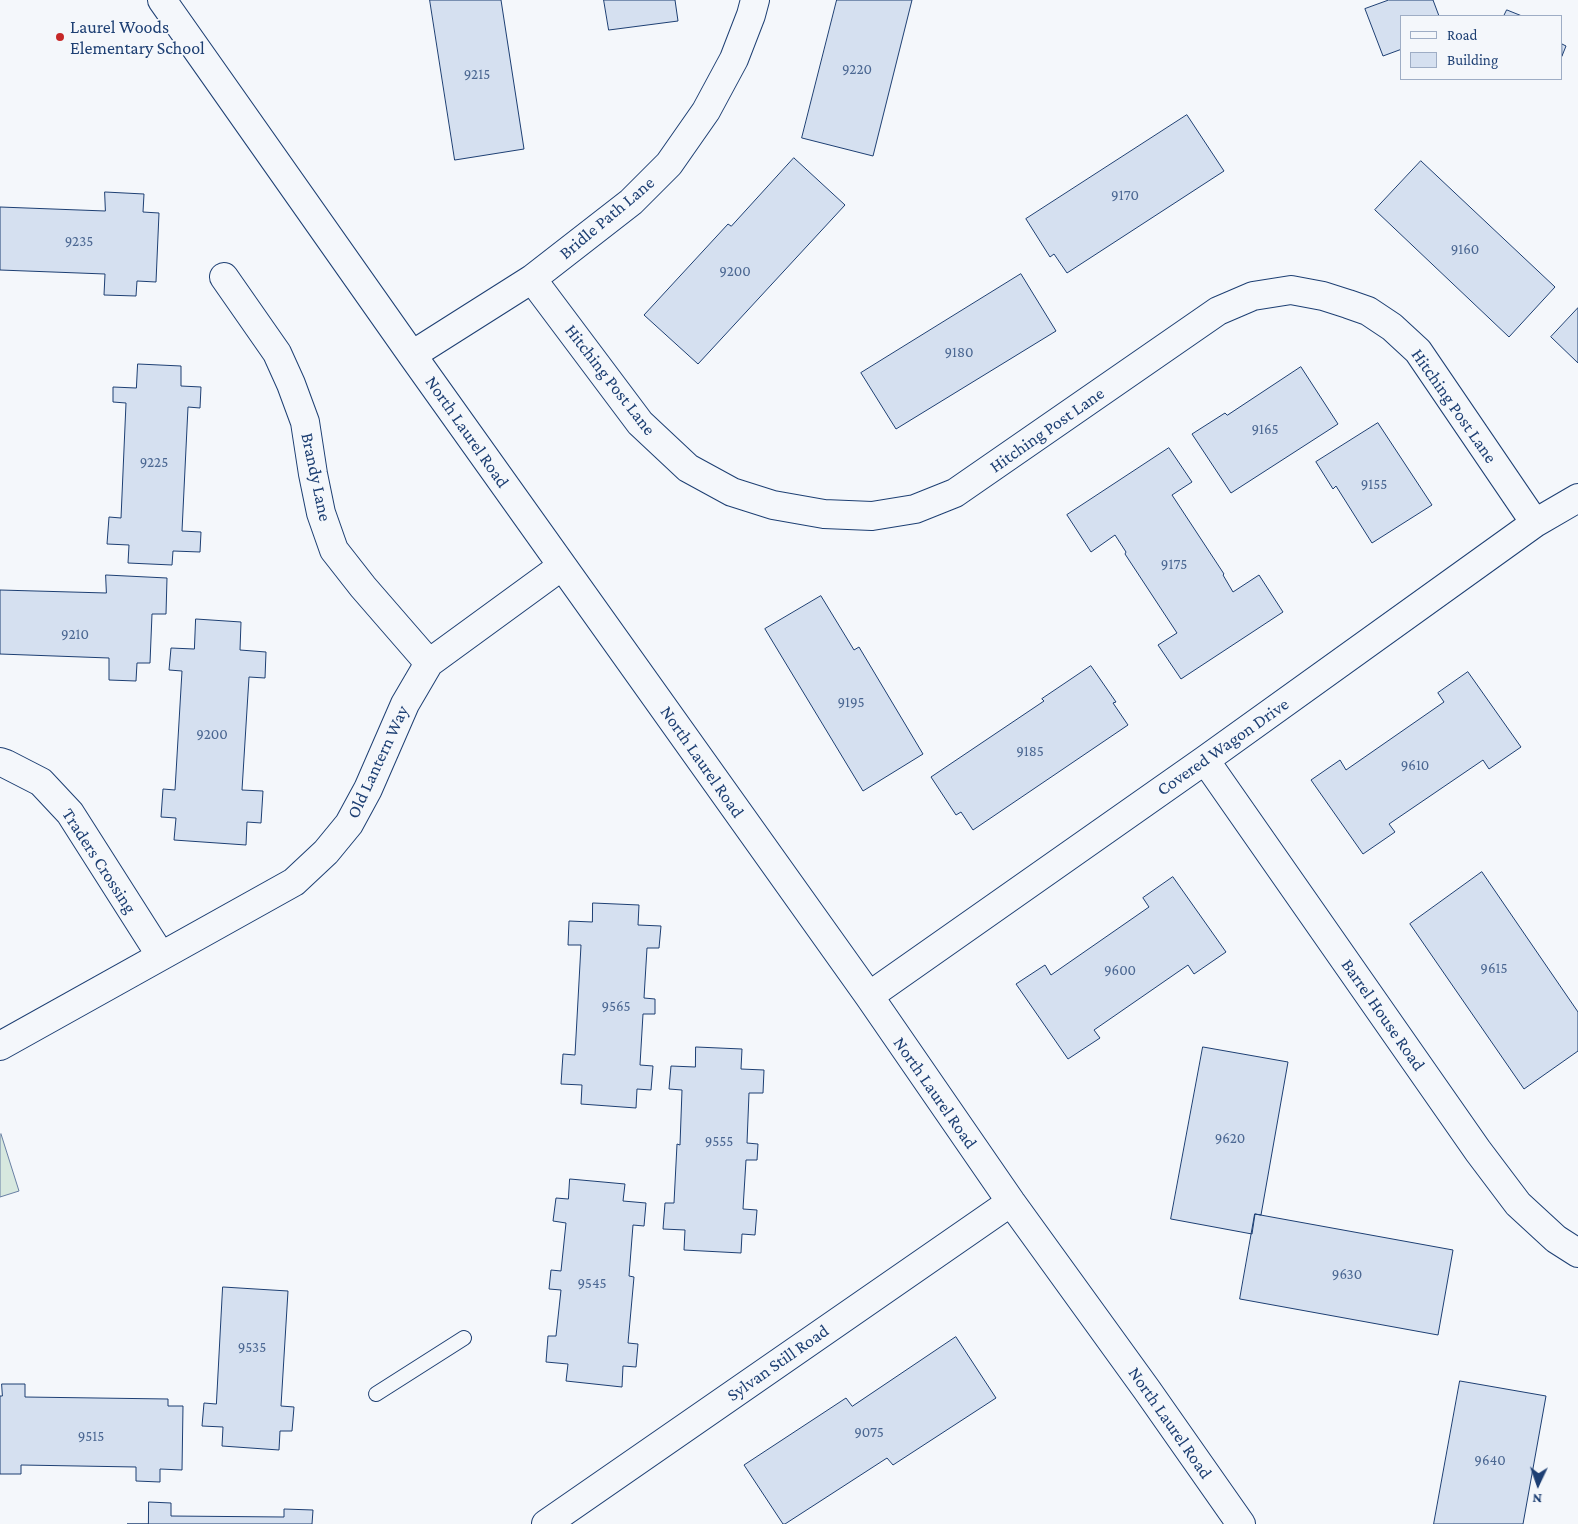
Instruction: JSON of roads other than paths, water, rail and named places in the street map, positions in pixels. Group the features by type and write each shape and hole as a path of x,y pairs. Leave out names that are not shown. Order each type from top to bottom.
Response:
{"street":[{"name":"North Laurel Road","path":"162,0 412,355 869,996 1011,1202 1241,1524"},
{"name":"Bridle Path Lane","path":"412,355 532,279 631,202 669,164 706,112 734,60 751,16 755,0"},
{"name":"Brandy Lane","path":"224,277 277,354 291,384 305,422 321,513 334,550 363,587 429,663"},
{"name":"Hitching Post Lane","path":"532,279 640,423 688,468 732,492 773,505 824,514 872,516 915,509 955,494 1218,311 1253,296 1291,290 1323,296 1368,311 1392,327 1418,351 1535,523"},
{"name":"Covered Wagon Drive","path":"869,996 1205,760 1535,523 1578,498"},
{"name":"Old Lantern Way","path":"0,1046 294,882 326,852 350,824 368,789 405,704 429,663 562,566"},
{"name":"Barrel House Road","path":"1205,760 1478,1151 1518,1204 1556,1239 1578,1253"},
{"name":"Traders Crossing","path":"0,762 41,782 70,814 161,956"},
{"name":"Sylvan Still Road","path":"546,1524 1011,1202"}],"lane":[{"path":"376,1394 464,1338"}],"place":[{"name":"Laurel Woods Elementary School","path":"60,37"}]}
